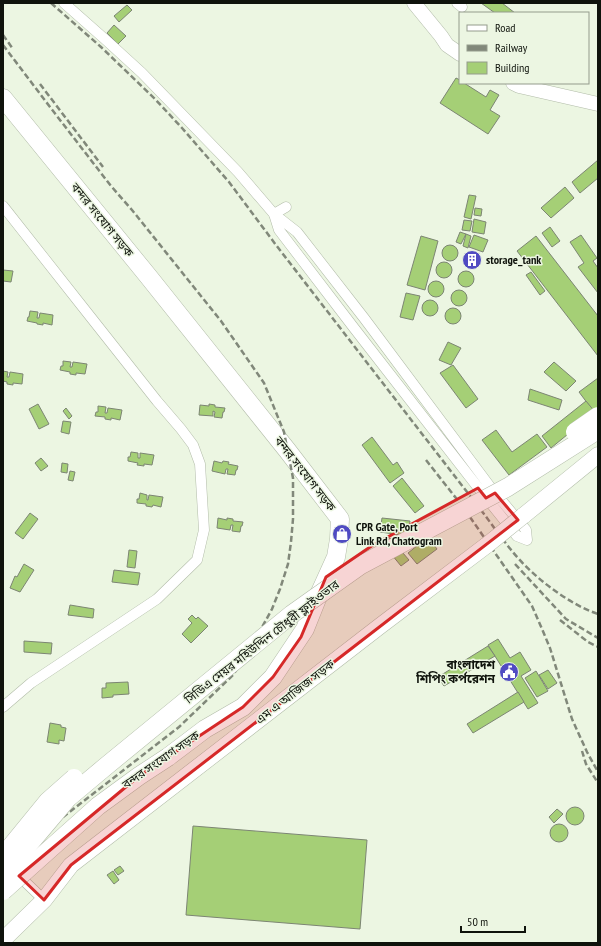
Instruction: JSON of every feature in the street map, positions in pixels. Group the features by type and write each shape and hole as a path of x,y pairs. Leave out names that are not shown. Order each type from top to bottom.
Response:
{"highway":[{"name":"বন্দর সংযোগ সড়ক","path":"3,98 148,276 340,519 336,557 305,629 273,677 243,707 205,729 98,806 3,891"},
{"path":"3,856 48,801 70,781 194,679 315,585 373,545 545,452 598,416"},
{"name":"সিডিএ মেয়র মহিউদ্দিন চৌধুরী ফ্লাইওভার","path":"3,875 68,798 292,614 361,565 508,487 598,430"}],"main road":[{"name":"এম এ আজিজ সড়ক","path":"3,940 44,900 71,865 487,545 598,455"}],"street":[{"path":"64,3 142,73 238,172 274,214 297,232 364,318 491,488 526,530 528,540 517,536 480,490 279,230 274,214"},
{"path":"414,3 441,36 446,45 459,53"},
{"path":"515,84 598,104"},
{"path":"3,206 7,219 181,429 193,446 200,464 204,530 198,560 157,600 30,682 3,707"},
{"path":"274,214 286,207"},
{"path":"3,859 44,900"}],"highlighted area":[{"path":"478,488 486,498 495,493 518,520 71,865 44,900 19,876 139,776 243,707 273,677 301,637 326,577 373,545"}],"building":[{"path":"481,3 502,3 514,12 494,12"},
{"path":"127,5 132,10 119,22 114,16"},
{"path":"114,25 126,36 118,44 107,33"},
{"path":"456,78 459,80 459,84 466,84 486,97 490,90 499,95 490,110 500,116 488,134 440,103"},
{"path":"598,160 598,178 580,193 572,182"},
{"path":"565,187 574,198 551,218 541,208"},
{"path":"469,195 476,196 471,219 464,217"},
{"path":"475,208 482,209 481,216 474,215"},
{"path":"474,219 486,222 484,234 472,232"},
{"path":"464,220 472,221 470,231 462,230"},
{"path":"550,227 560,241 552,247 542,233"},
{"path":"460,232 466,234 461,244 456,242"},
{"path":"466,234 471,236 468,248 463,246"},
{"path":"474,235 488,240 483,252 469,247"},
{"path":"581,235 597,258 593,261 598,268 598,293 578,267 584,263 570,242"},
{"path":"421,236 438,241 425,290 407,285"},
{"path":"536,236 598,316 598,356 517,251"},
{"path":"450,245 456,247 458,253 456,259 450,261 444,259 442,253 444,247"},
{"name":"storage_tank","path":"469,252 475,252 479,256 479,262 475,266 469,266 465,262 465,256"},
{"path":"444,262 450,264 452,270 450,276 444,278 438,276 436,270 438,264"},
{"path":"3,270 13,271 11,282 3,281"},
{"path":"466,271 472,273 474,279 472,285 466,287 460,285 458,279 460,273"},
{"path":"531,272 545,291 540,295 526,275"},
{"path":"436,281 442,283 444,289 442,295 436,297 430,295 428,289 430,283"},
{"path":"459,290 465,292 467,298 465,304 459,306 453,304 451,298 453,292"},
{"path":"406,293 420,296 413,320 400,317"},
{"path":"430,300 436,302 438,308 436,314 430,316 424,314 422,308 424,302"},
{"path":"453,308 459,310 461,316 459,322 453,324 447,322 445,316 447,310"},
{"path":"30,311 38,312 37,318 39,318 40,313 53,315 52,325 43,323 43,325 27,321"},
{"path":"448,342 461,348 451,365 439,360"},
{"path":"63,361 71,362 70,367 72,367 73,362 87,364 85,374 76,373 76,375 60,370 61,366 63,366"},
{"path":"554,362 576,381 566,391 544,372"},
{"path":"453,365 478,399 466,408 440,373"},
{"path":"3,371 8,372 7,377 9,377 10,372 23,374 22,384 7,384 7,382 3,381"},
{"path":"598,378 598,408 594,412 579,392"},
{"path":"530,389 562,400 559,410 528,400"},
{"path":"586,401 595,412 551,448 542,436"},
{"path":"38,404 49,424 39,429 29,409"},
{"path":"209,404 215,405 215,407 225,408 222,418 214,417 215,412 213,411 213,416 199,415 200,405 209,406"},
{"path":"98,406 106,407 105,413 107,413 108,408 122,410 120,420 111,418 111,420 105,419 105,417 95,416 96,412 98,412"},
{"path":"66,408 72,416 69,419 63,411"},
{"path":"63,421 71,422 69,434 61,432"},
{"path":"496,430 512,452 537,434 547,447 509,475 482,440"},
{"path":"372,437 393,465 397,462 404,473 390,483 362,445"},
{"path":"131,452 138,453 138,458 140,458 140,453 154,455 152,465 137,465 138,463 128,461 128,457 130,457"},
{"path":"41,458 48,466 41,471 35,463"},
{"path":"214,461 222,463 223,461 229,462 228,464 238,466 235,475 227,474 228,469 226,469 225,474 212,471"},
{"path":"62,463 68,464 67,473 61,472"},
{"path":"70,471 75,472 73,481 68,480"},
{"path":"402,478 424,506 415,513 393,486"},
{"path":"140,493 147,495 147,500 149,495 163,497 161,507 153,505 152,507 146,506 146,504 137,503"},
{"path":"30,513 38,519 23,539 15,533"},
{"path":"218,518 227,520 227,518 233,519 233,521 243,522 240,532 232,531 233,525 231,525 230,530 217,528"},
{"path":"382,518 410,521 408,536 380,532"},
{"path":"428,537 437,549 417,564 408,553"},
{"path":"390,538 409,560 401,566 383,544"},
{"path":"129,550 137,551 135,568 127,567"},
{"path":"24,564 34,570 20,592 10,588 15,576 17,577"},
{"path":"114,570 140,573 138,585 112,582"},
{"path":"70,605 94,609 93,618 68,615"},
{"path":"192,615 196,619 198,617 208,626 191,643 182,634 192,623 188,619"},
{"path":"498,639 510,658 520,652 531,670 521,676 538,703 528,709 488,645"},
{"path":"24,641 52,643 51,654 24,652"},
{"path":"488,646 495,656 444,686 438,677"},
{"path":"548,670 557,683 548,689 539,675"},
{"path":"536,671 548,691 537,697 525,678"},
{"path":"128,682 129,694 113,695 113,697 102,698 102,688 106,688 106,683"},
{"path":"518,692 524,702 473,733 467,724"},
{"path":"50,723 61,725 61,727 66,728 64,741 59,740 59,744 47,742"},
{"path":"575,807 581,810 584,816 581,822 575,825 569,822 566,816 569,810"},
{"path":"557,809 563,814 554,823 549,817"},
{"path":"559,824 565,827 568,833 565,839 559,842 553,839 550,833 553,827"},
{"path":"193,826 367,840 360,929 186,915"},
{"path":"120,866 124,871 118,875 114,870"},
{"path":"113,871 119,880 114,884 107,875"}],"railway":[{"path":"51,3 101,47 155,99 229,182 520,560 551,588 575,603 598,614"},
{"path":"3,35 13,49"},
{"path":"3,45 111,186 221,321 264,383 284,432 293,478 293,519 288,564 272,609 248,653 233,675 179,727 49,828 3,867"},
{"path":"40,84 103,167"},
{"path":"426,460 463,507 532,606 550,648 572,719 598,772"},
{"path":"515,564 566,619 598,638"},
{"path":"560,620 588,642 598,647"},
{"path":"582,751 586,764 598,783"}],"place":[{"name":"storage_tank","path":"472,260"},
{"name":"CPR Gate, Port Link Rd, Chattogram","path":"342,534"},
{"name":"বাংলাদেশ শিপিং কর্পরেশন","path":"509,672"}]}
